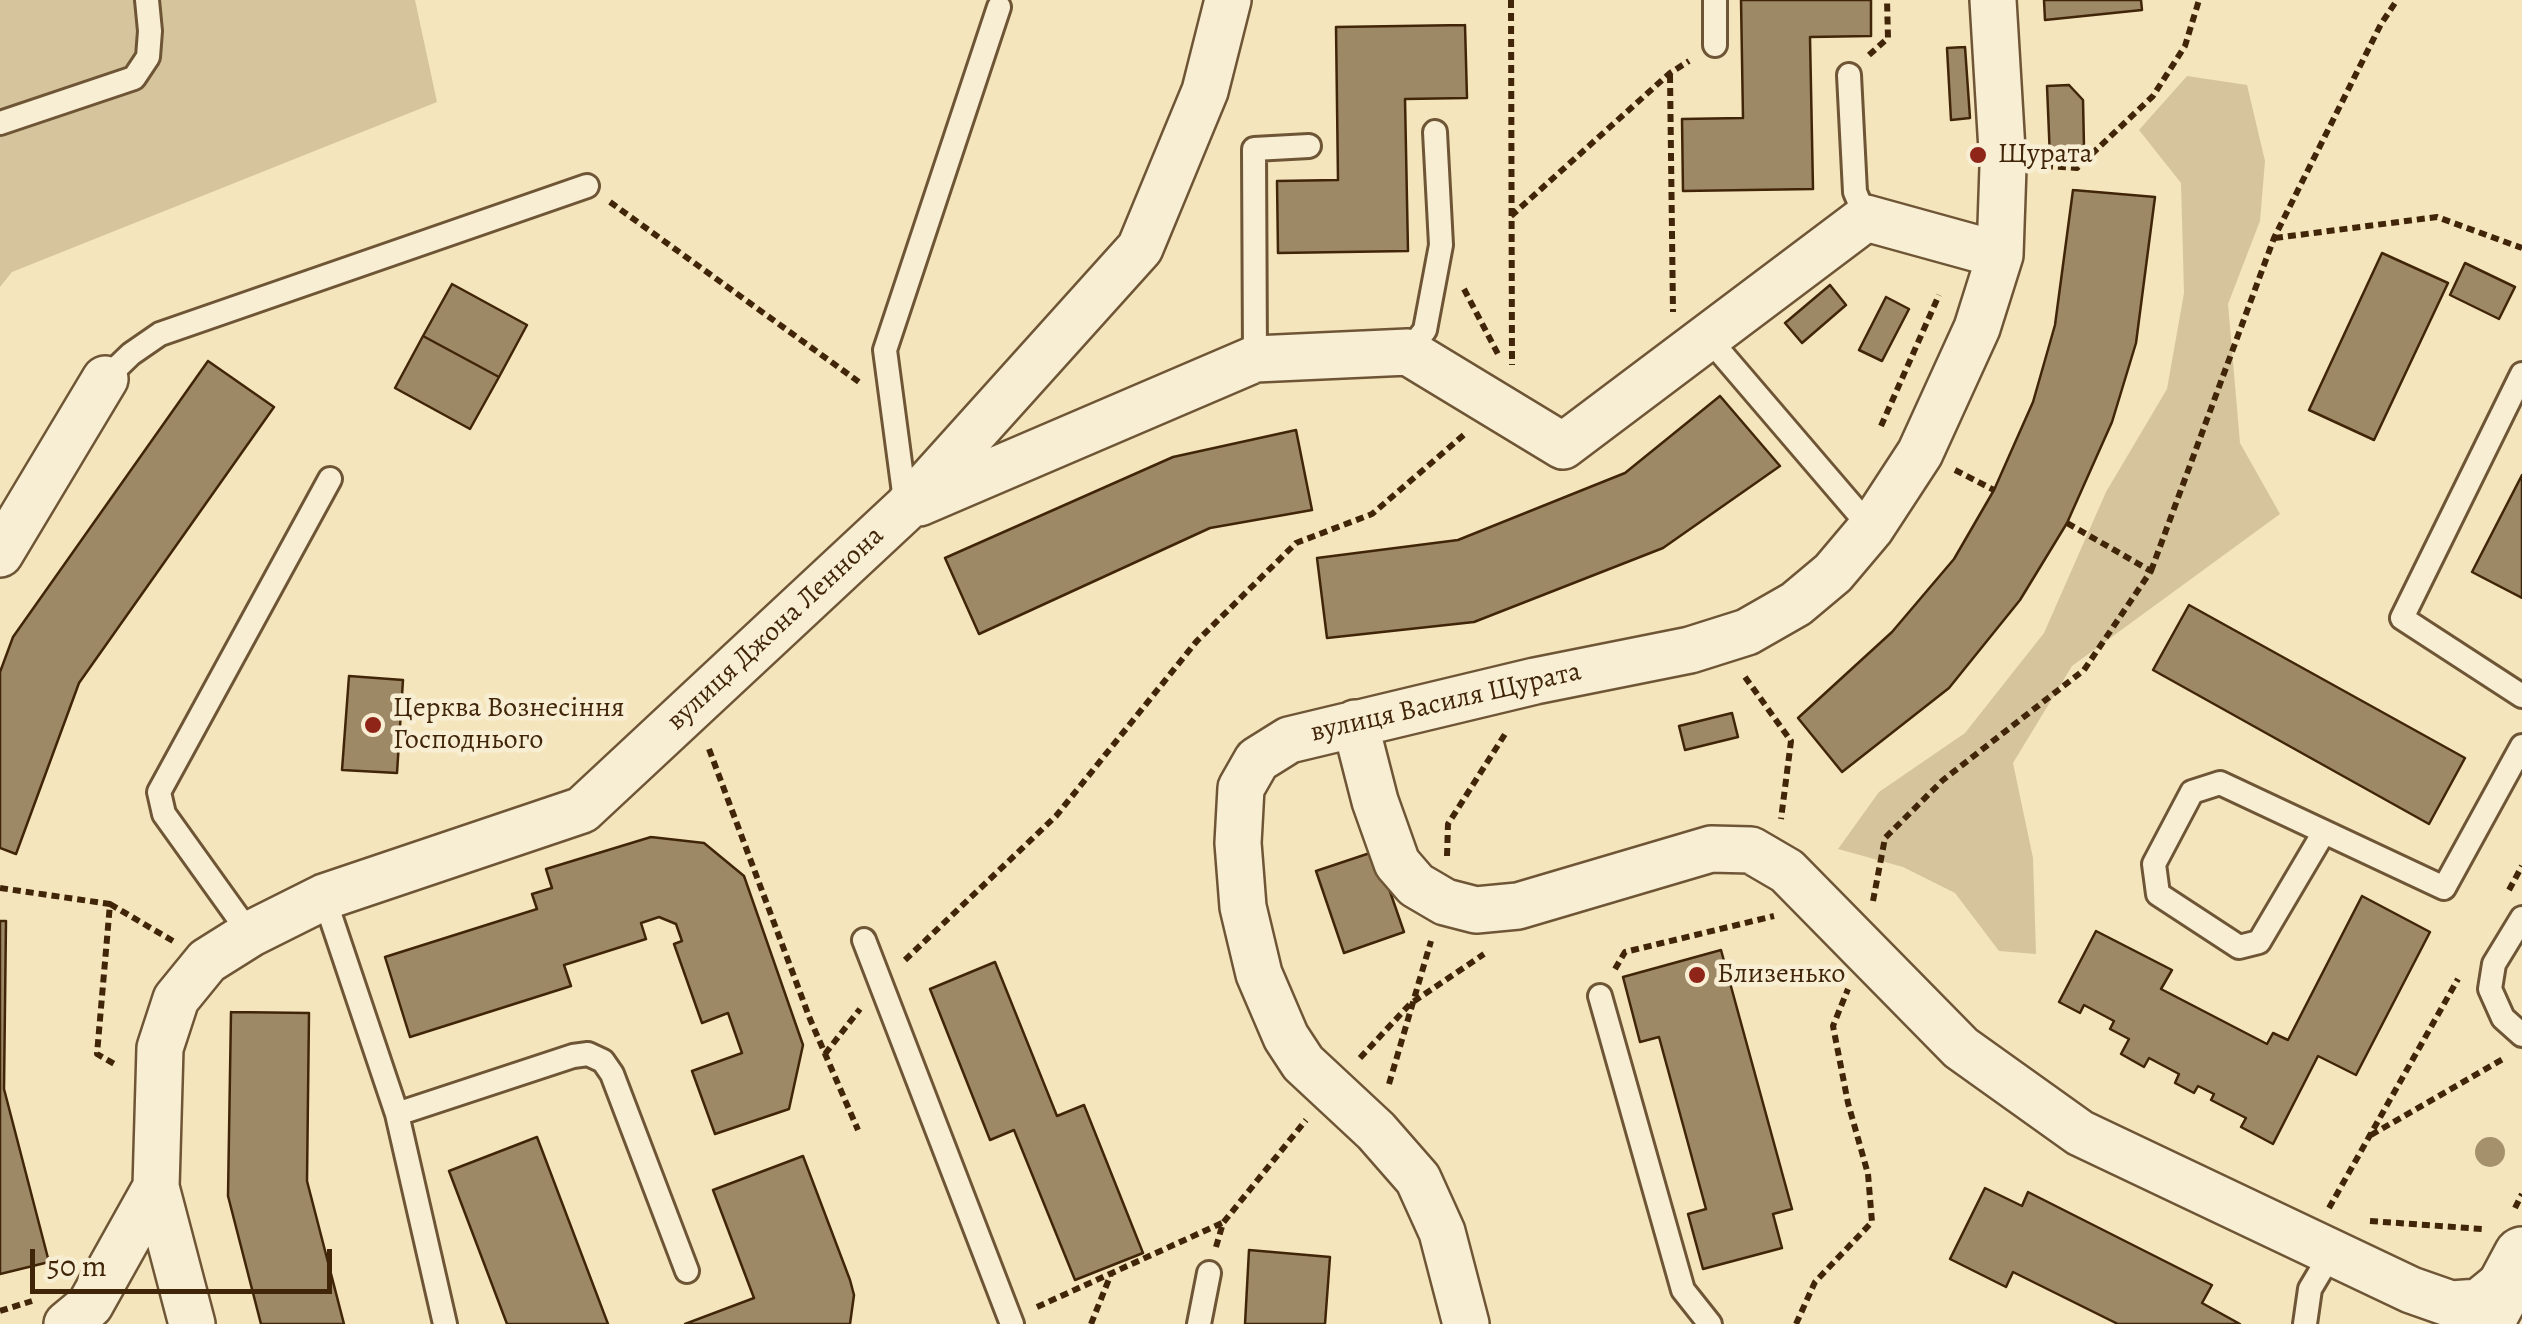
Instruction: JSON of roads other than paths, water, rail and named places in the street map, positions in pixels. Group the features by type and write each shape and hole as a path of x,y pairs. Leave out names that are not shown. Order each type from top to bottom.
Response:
{"street":[{"name":"вулиця Джона Леннона","path":"192,1324 156,1187 160,1048 176,999 206,961 324,896 582,810 906,508 1140,248 1205,91 1228,0"},
{"name":"вулиця Василя Щурата","path":"1466,1324 1442,1232 1418,1179 1376,1131 1303,1063 1286,1037 1258,974 1243,907 1238,843 1241,788 1256,760 1289,740 1534,680 1690,650 1747,632 1796,604 1833,572 1871,528 1920,453 1977,328 2000,255 2003,167 1993,0"},
{"path":"906,508 1255,359 1408,352 1562,446 1866,218 2000,255"},
{"path":"0,554 105,379"},
{"path":"1355,723 1375,801 1397,863 1416,886 1445,902 1476,910 1518,906 1711,849 1750,850 1787,872 1961,1048 2080,1133 2328,1235 2411,1290 2451,1304 2479,1302 2499,1272"},
{"name":"вулиця Джона Леннона","path":"67,1324 90,1305 156,1187"}],"lane":[{"path":"0,123 134,78 148,57 147,0"},
{"path":"1715,0 1715,45"},
{"path":"906,508 885,350 998,6"},
{"path":"1848,75 1855,192 1866,218"},
{"path":"1408,352 1425,330 1441,245 1435,132"},
{"path":"1255,359 1254,149 1310,146"},
{"path":"105,379 160,334 587,186"},
{"path":"1722,354 1871,528"},
{"path":"2522,374 2402,618 2522,696"},
{"path":"250,934 164,814 158,792 330,479"},
{"path":"2324,832 2259,942 2239,947 2158,894 2154,864 2192,792 2220,782 2444,888 2522,746"},
{"path":"324,896 397,1114 445,1324"},
{"path":"2522,918 2494,964 2490,988 2504,1018 2522,1035"},
{"path":"864,940 1012,1321"},
{"path":"1600,996 1683,1290 1710,1324"},
{"path":"397,1114 573,1056 588,1054 603,1061 612,1074 687,1270"},
{"path":"2305,1324 2310,1289 2328,1235"},
{"path":"1199,1324 1209,1272"}],"place":[{"name":"Щурата","path":"1978,155"},
{"name":"Церква Вознесіння Господнього","path":"373,725"},
{"name":"Близенько","path":"1697,975"}]}
